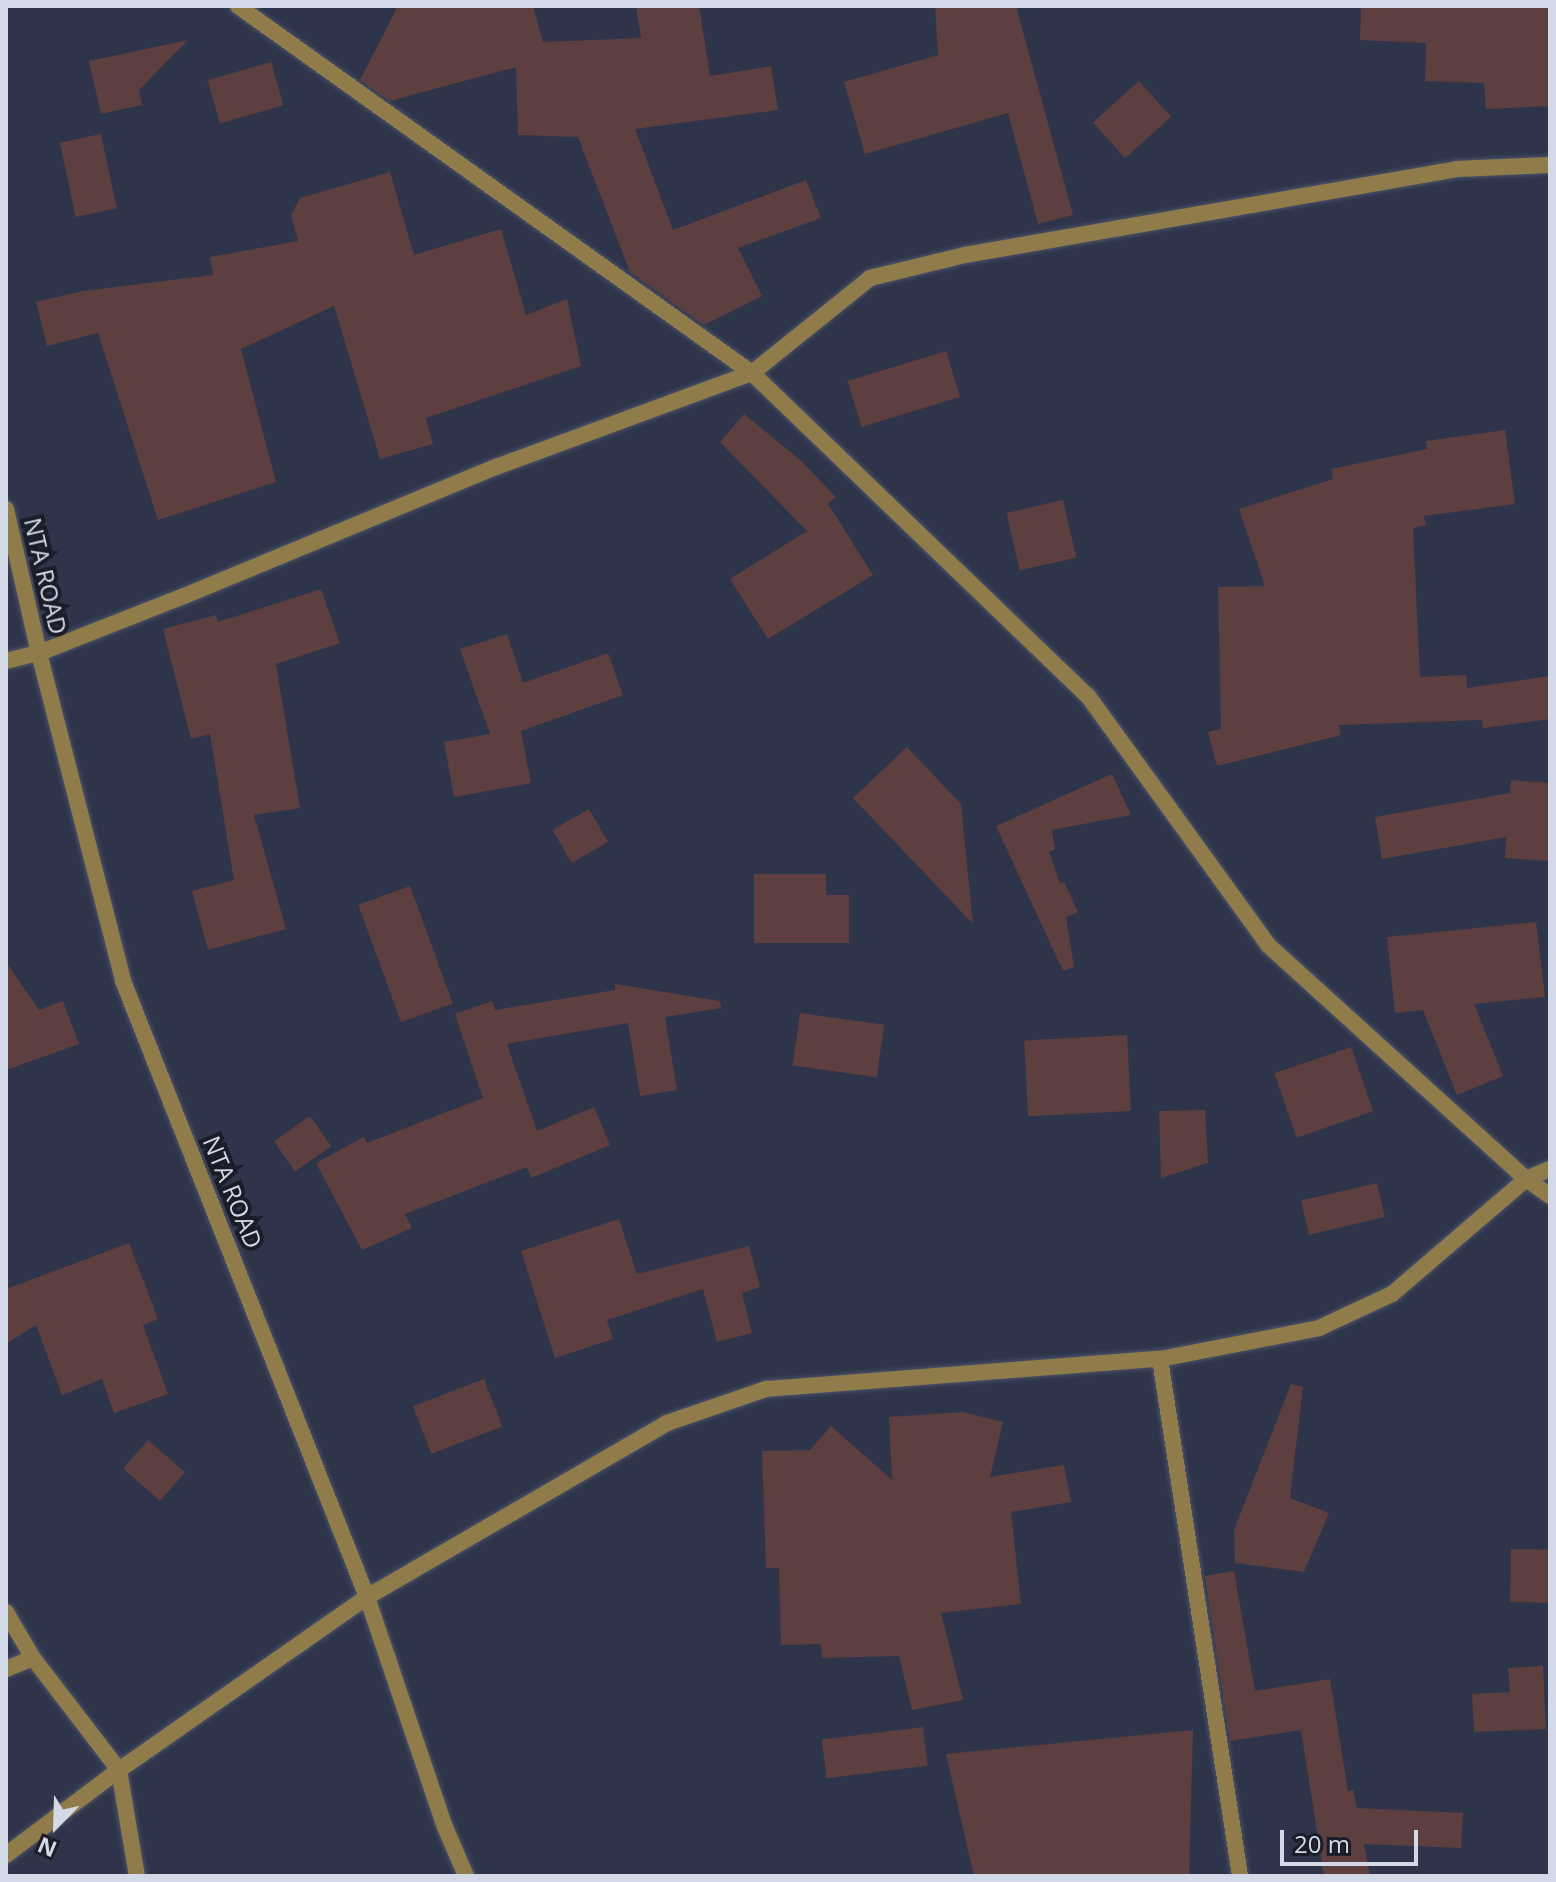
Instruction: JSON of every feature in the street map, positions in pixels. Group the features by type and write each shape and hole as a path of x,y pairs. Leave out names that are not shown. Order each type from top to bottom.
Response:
{"street":[{"path":"238,6 752,373 1088,696 1268,945 1526,1179 1550,1196"},
{"path":"6,661 39,653 496,467 752,373 870,278 965,255 1456,169 1550,165"},
{"name":"NTA ROAD","path":"6,509 39,653 123,981 367,1597 445,1827 466,1876"},
{"path":"6,1855 119,1770 367,1597 667,1423 766,1389 1160,1359 1319,1328 1392,1294 1526,1179 1550,1169"},
{"path":"1160,1359 1240,1876"},
{"path":"6,1612 33,1658 119,1770 137,1876"},
{"path":"6,1669 33,1658"}],"building":[{"path":"398,6 533,6 543,42 641,38 636,6 699,6 710,76 771,66 778,110 635,129 673,230 806,180 821,218 738,248 762,296 704,325 630,272 578,137 518,135 516,67 390,101 360,80"},
{"path":"935,6 1016,6 1073,215 1038,224 1008,113 865,154 844,82 938,55"},
{"path":"1361,6 1550,6 1550,106 1486,109 1484,83 1425,81 1426,43 1360,40"},
{"path":"188,40 139,90 142,105 101,114 89,61"},
{"path":"271,62 283,105 220,123 208,80"},
{"path":"1139,81 1171,117 1125,158 1093,122"},
{"path":"101,134 117,208 76,217 60,143"},
{"path":"390,172 414,255 501,229 526,315 567,299 581,366 426,418 433,444 380,459 334,306 241,349 276,482 158,520 98,333 47,346 36,302 83,291 213,275 210,257 298,241 291,215 300,198"},
{"path":"946,351 960,397 862,427 848,381"},
{"path":"744,414 799,459 836,497 828,504 873,575 768,639 730,579 807,531 720,442"},
{"path":"1505,430 1515,504 1424,516 1426,525 1413,528 1420,677 1466,675 1467,688 1550,676 1550,719 1483,728 1482,720 1339,725 1341,735 1217,766 1208,732 1221,729 1218,587 1265,586 1239,509 1333,479 1331,469 1427,449 1426,441"},
{"path":"1063,500 1076,557 1020,571 1006,513"},
{"path":"321,589 340,643 276,664 300,808 254,815 286,929 208,950 192,891 234,880 210,734 191,739 163,629 216,615 218,622"},
{"path":"507,634 523,683 608,653 623,695 521,731 531,783 454,797 444,742 490,734 460,649"},
{"path":"907,747 961,804 973,924 853,798"},
{"path":"1112,774 1131,815 1052,830 1055,849 1049,852 1060,883 1064,882 1078,912 1066,917 1074,967 1063,971 996,826"},
{"path":"1511,780 1550,783 1550,861 1505,858 1506,837 1382,859 1375,817 1510,793"},
{"path":"589,809 608,842 572,863 553,830"},
{"path":"754,874 826,874 826,895 849,895 849,943 754,943"},
{"path":"410,886 453,1003 401,1022 358,905"},
{"path":"1536,922 1545,997 1474,1004 1503,1076 1457,1095 1423,1010 1395,1013 1387,937"},
{"path":"6,962 39,1010 63,1001 79,1044 6,1070"},
{"path":"615,984 720,1001 721,1008 665,1017 677,1090 640,1096 628,1023 507,1044 537,1131 594,1107 610,1145 531,1178 527,1167 405,1214 412,1228 362,1250 316,1163 364,1137 367,1143 483,1098 455,1014 492,1001 495,1010 615,990"},
{"path":"800,1013 884,1025 877,1077 793,1065"},
{"path":"1127,1035 1131,1111 1028,1116 1024,1040"},
{"path":"1351,1047 1373,1111 1297,1138 1274,1073"},
{"path":"1205,1110 1208,1163 1161,1178 1159,1111"},
{"path":"310,1116 331,1146 295,1172 274,1141"},
{"path":"1377,1183 1385,1217 1309,1235 1301,1201"},
{"path":"619,1219 637,1274 749,1246 760,1287 742,1293 752,1333 717,1342 703,1289 607,1320 613,1339 555,1358 521,1251"},
{"path":"129,1243 158,1319 143,1325 168,1394 114,1413 102,1379 62,1395 36,1325 6,1344 6,1289"},
{"path":"484,1379 502,1427 431,1454 413,1406"},
{"path":"1291,1384 1303,1387 1290,1498 1329,1513 1304,1572 1235,1563 1234,1530"},
{"path":"963,1412 1003,1422 990,1477 1064,1465 1071,1502 1011,1512 1021,1604 941,1613 963,1700 912,1710 899,1656 822,1658 821,1644 781,1645 779,1568 766,1568 762,1451 810,1450 831,1426 892,1480 889,1417"},
{"path":"148,1440 185,1472 160,1501 123,1469"},
{"path":"1511,1549 1550,1550 1549,1603 1510,1602"},
{"path":"1234,1571 1255,1691 1330,1679 1348,1791 1353,1790 1357,1808 1463,1813 1461,1848 1364,1844 1370,1876 1324,1876 1301,1730 1230,1741 1205,1576"},
{"path":"1543,1666 1546,1729 1474,1732 1472,1694 1510,1692 1508,1668"},
{"path":"923,1727 928,1766 827,1778 822,1739"},
{"path":"1193,1730 1189,1876 974,1876 946,1754"}]}
